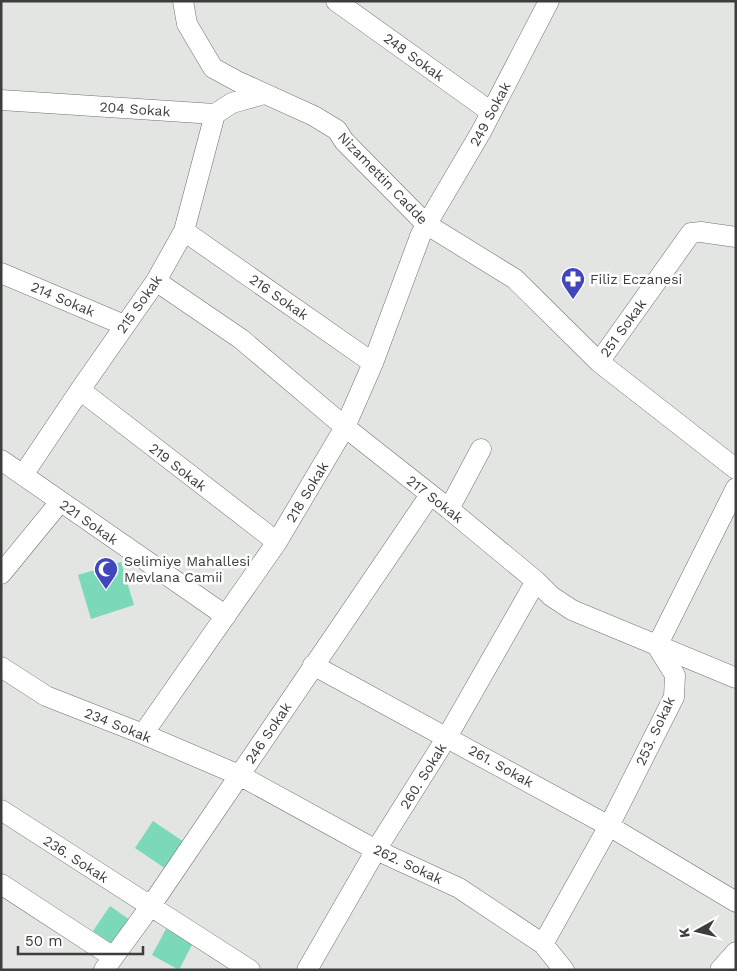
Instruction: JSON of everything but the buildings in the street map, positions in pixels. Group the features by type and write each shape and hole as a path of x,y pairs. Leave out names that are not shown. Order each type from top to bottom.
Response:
{"street":[{"name":"Nizamettin Cadde","path":"184,1 187,24 213,68 264,94 314,116 337,130 344,141 426,224 515,279 599,362 736,469"},
{"name":"248 Sokak","path":"336,1 491,112"},
{"name":"249 Sokak","path":"426,224 437,209 491,112 549,1"},
{"path":"215,114 232,103 264,94"},
{"name":"204 Sokak","path":"1,100 215,114"},
{"name":"215 Sokak","path":"23,475 156,282 184,231 215,114"},
{"name":"218 Sokak","path":"143,734 277,542 346,427 373,363 426,224"},
{"name":"216 Sokak","path":"184,231 373,363"},
{"name":"251 Sokak","path":"599,362 691,233 701,232 736,237"},
{"name":"214 Sokak","path":"1,273 124,326"},
{"name":"217 Sokak","path":"156,282 241,339 536,581 551,596 572,610 736,678"},
{"name":"219 Sokak","path":"80,390 277,542"},
{"path":"449,509 481,449"},
{"name":"221 Sokak","path":"1,460 226,616"},
{"path":"657,646 736,488"},
{"name":"246 Sokak","path":"109,963 150,907 430,495"},
{"path":"1,574 60,502"},
{"name":"260. Sokak","path":"307,970 376,850 447,737 536,581"},
{"name":"253. Sokak","path":"543,944 609,826 674,696 675,675 657,646"},
{"name":"261. Sokak","path":"313,665 609,826 736,902"},
{"name":"234 Sokak","path":"1,667 46,696 143,734 238,776"},
{"name":"262. Sokak","path":"238,776 376,850 459,888 543,944 564,970"},
{"name":"236. Sokak","path":"1,810 150,907"},
{"path":"1,884 109,963"},
{"path":"150,907 250,970"},
{"path":"720,970 736,952"}],"place":[{"name":"Filiz Eczanesi","path":"573,300"},
{"name":"Selimiye Mahallesi Mevlana Camii","path":"106,590"}]}
